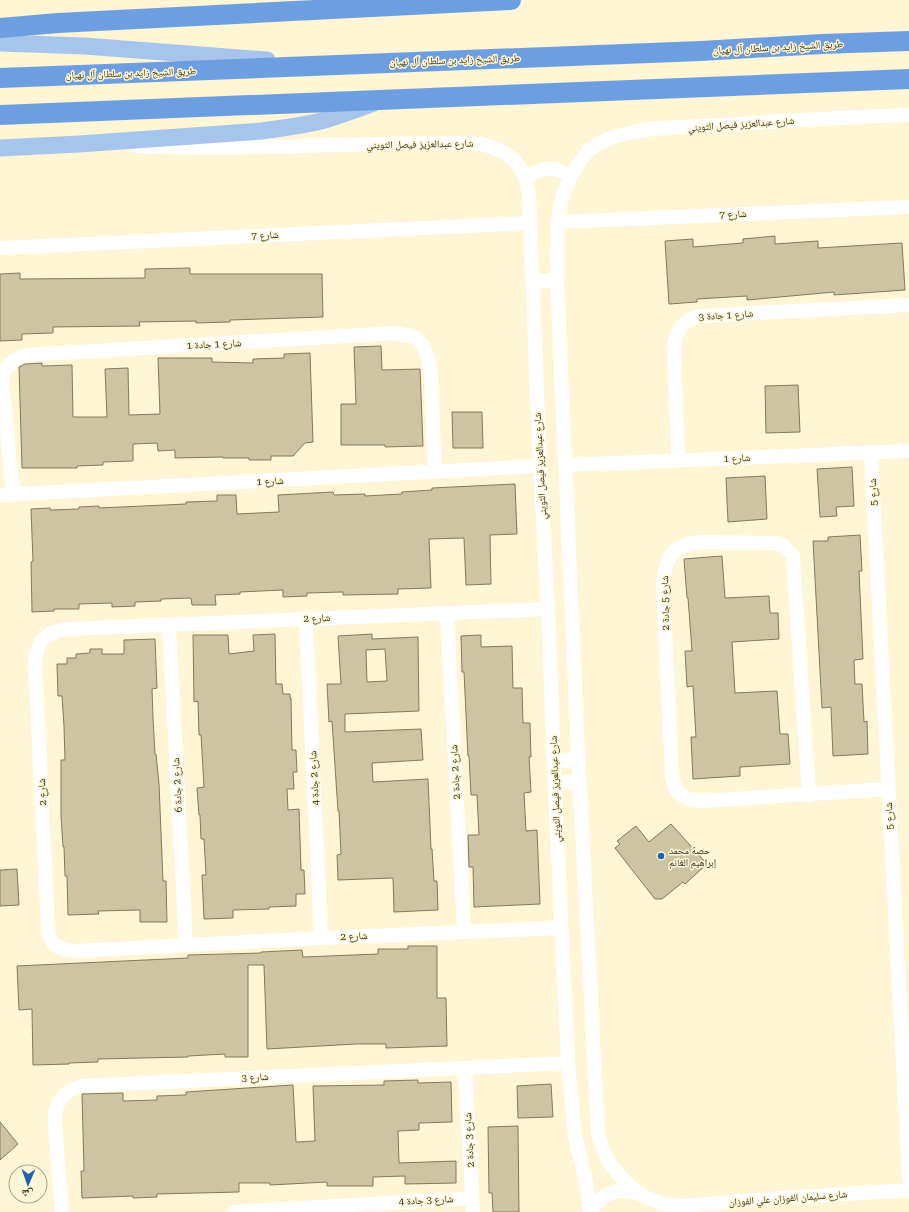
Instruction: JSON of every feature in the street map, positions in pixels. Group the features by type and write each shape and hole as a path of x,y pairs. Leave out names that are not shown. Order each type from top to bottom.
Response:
{"highway":[{"path":"0,28 23,25 511,0"},
{"path":"0,18 23,25"},
{"name":"طريق الشيخ زايد بن سلطان آل نهيان","path":"0,78 333,66 909,41"},
{"path":"0,115 909,79"}],"main road":[{"path":"0,43 85,46 333,66"},
{"path":"0,148 262,131 320,121 350,112 378,101"}],"street":[{"name":"شارع عبدالعزيز فيصل الثويني","path":"643,1196 626,1182 613,1168 600,1143 578,753 557,279 557,222 560,202 570,177 587,152 599,143 614,136 660,128 828,118 909,115"},
{"name":"شارع عبدالعزيز فيصل الثويني","path":"79,144 176,148 471,143 493,147 505,153 516,162 526,180 529,195 529,223 568,1063 575,1136 586,1182 591,1212"},
{"path":"526,180 535,172 547,168 560,170 570,177"},
{"name":"شارع 7","path":"557,222 909,206"},
{"name":"شارع 7","path":"0,248 529,223"},
{"path":"532,280 545,281 557,279"},
{"name":"شارع 1 جادة 3","path":"678,460 674,347 678,330 689,319 699,316 909,306"},
{"name":"شارع 1 جادة 1","path":"6,494 2,380 5,370 19,356 387,333 403,334 418,340 423,346 428,358 431,375 434,472"},
{"name":"شارع 1","path":"566,465 909,451"},
{"name":"شارع 5","path":"871,453 909,1178"},
{"name":"شارع 1","path":"6,494 540,466"},
{"name":"شارع 5 جادة 2","path":"809,795 793,556 784,546 774,543 699,542 680,547 674,552 666,563 663,583 672,777 676,790 688,799 702,801 809,795 888,789"},
{"name":"شارع 2","path":"548,609 306,618 169,626 68,629 56,631 45,636 39,644 36,663 48,929 50,940 60,948 70,950 561,928"},
{"name":"شارع 2 جادة 2","path":"447,613 464,932"},
{"name":"شارع 2 جادة 4","path":"306,618 321,938"},
{"name":"شارع 2 جادة 6","path":"169,626 186,945"},
{"path":"553,755 563,761 569,761 575,758 578,753"},
{"path":"555,792 557,786 562,782 567,781 573,782 578,786 580,791"},
{"name":"شارع 3","path":"62,1212 55,1115 58,1103 73,1089 91,1085 568,1063"},
{"name":"شارع 3 جادة 2","path":"465,1068 473,1212"},
{"path":"591,1212 602,1198 614,1192 628,1190 643,1196 654,1206 657,1212"},
{"name":"شارع سليمان الفوزان علي الفوزان","path":"643,1196 663,1204 676,1206 767,1205 909,1190"},
{"name":"شارع 3 جادة 4","path":"235,1212 472,1198"}],"building":[{"path":"775,236 775,244 818,241 818,248 902,243 905,290 834,295 834,292 747,300 747,296 697,299 697,302 669,304 665,241 693,239 693,247 743,243 743,239"},
{"path":"190,268 190,274 322,274 323,317 230,320 230,322 196,323 196,321 139,322 140,326 53,327 53,333 22,334 22,340 0,341 0,274 20,273 20,279 145,278 145,269"},
{"path":"381,346 382,370 420,369 423,446 385,447 385,445 341,445 341,404 356,404 354,347"},
{"path":"310,353 313,442 305,443 293,456 271,456 271,460 249,460 249,458 223,457 175,458 175,450 158,451 157,443 133,444 133,461 103,462 103,465 77,466 77,468 22,468 19,367 25,364 42,363 42,366 72,365 73,417 107,417 105,369 128,368 129,415 160,414 158,358 212,358 212,362 253,363 253,359 284,358 284,354"},
{"path":"798,385 800,432 766,433 765,386"},
{"path":"452,412 482,412 483,448 453,448"},
{"path":"852,467 854,506 836,507 837,516 820,517 817,469"},
{"path":"765,476 767,519 728,522 726,478"},
{"path":"515,484 517,534 490,535 491,584 466,585 464,538 429,539 431,588 398,589 398,594 343,595 343,592 307,593 307,596 283,597 283,590 240,592 240,594 215,595 216,605 192,605 191,598 161,599 161,601 135,602 135,606 112,607 112,603 79,604 79,609 54,609 54,611 32,612 31,562 33,561 31,509 50,508 50,510 79,509 79,507 99,506 99,508 186,504 186,502 217,501 217,495 236,495 237,514 279,512 278,495 333,492 334,495 365,494 365,496 402,494 402,492 432,490 432,488"},
{"path":"860,535 862,571 859,571 863,659 854,660 855,684 862,684 864,722 867,721 868,754 833,756 831,707 822,708 813,541 828,541 828,537"},
{"path":"722,556 725,598 769,596 770,613 778,613 779,639 732,642 735,693 777,691 780,734 788,734 790,764 740,767 740,776 693,779 691,737 696,737 693,686 687,687 685,651 692,651 684,559"},
{"path":"275,634 276,684 282,684 283,694 290,694 291,698 292,750 296,750 297,772 293,772 294,789 287,789 288,810 299,809 301,870 304,870 305,894 296,894 296,906 269,907 269,909 233,910 233,918 204,919 202,875 206,875 204,839 201,839 197,788 204,787 201,735 199,735 198,701 194,702 193,635 228,635 229,654 254,651 253,635"},
{"path":"372,634 372,639 418,637 419,711 345,714 345,732 421,729 423,760 372,763 373,782 428,779 431,849 434,881 437,881 438,910 394,912 393,878 338,880 337,855 341,854 339,811 332,721 329,722 327,684 341,684 338,636","holes":["385,649 387,681 367,682 366,650"]},
{"path":"481,635 481,647 512,646 513,688 522,688 523,723 530,723 531,757 529,757 531,792 524,793 526,831 537,830 540,904 474,907 473,867 469,867 468,835 479,835 477,795 471,795 464,672 462,672 461,636"},
{"path":"155,639 157,688 152,689 153,718 155,754 159,784 163,881 166,881 167,922 140,922 140,910 98,911 99,914 68,915 67,876 65,876 61,816 61,760 65,760 64,726 62,696 58,696 57,664 67,664 67,658 76,658 76,654 90,653 90,649 102,649 102,654 124,654 124,640"},
{"name":"حصة محمد إبراهيم الغانم","path":"671,824 707,864 685,884 683,882 662,899 655,899 615,848 620,844 617,841 636,826 649,842"},
{"path":"17,869 19,905 0,906 0,870"},
{"path":"408,946 437,946 437,998 446,998 447,1046 386,1048 386,1044 356,1044 267,1049 264,965 248,965 248,1057 225,1057 225,1054 188,1057 98,1059 98,1062 33,1065 32,1009 19,1010 17,966 188,958 188,955 261,953 302,950 303,957 378,954 378,949 408,949"},
{"path":"418,1080 418,1083 451,1082 452,1122 419,1123 419,1130 398,1131 399,1163 456,1161 456,1183 405,1184 405,1176 373,1177 373,1186 327,1186 327,1182 270,1185 270,1183 239,1183 239,1192 157,1194 157,1197 133,1198 133,1196 82,1198 81,1171 84,1171 82,1094 123,1093 123,1101 157,1100 157,1096 186,1095 186,1092 293,1085 296,1142 315,1141 313,1086 384,1085 384,1081"},
{"path":"551,1084 553,1117 518,1118 517,1086"},
{"path":"0,1122 18,1144 0,1160"},
{"path":"518,1126 519,1212 493,1212 492,1193 489,1193 488,1127"}],"place":[{"name":"حصة محمد إبراهيم الغانم","path":"661,856"}]}
